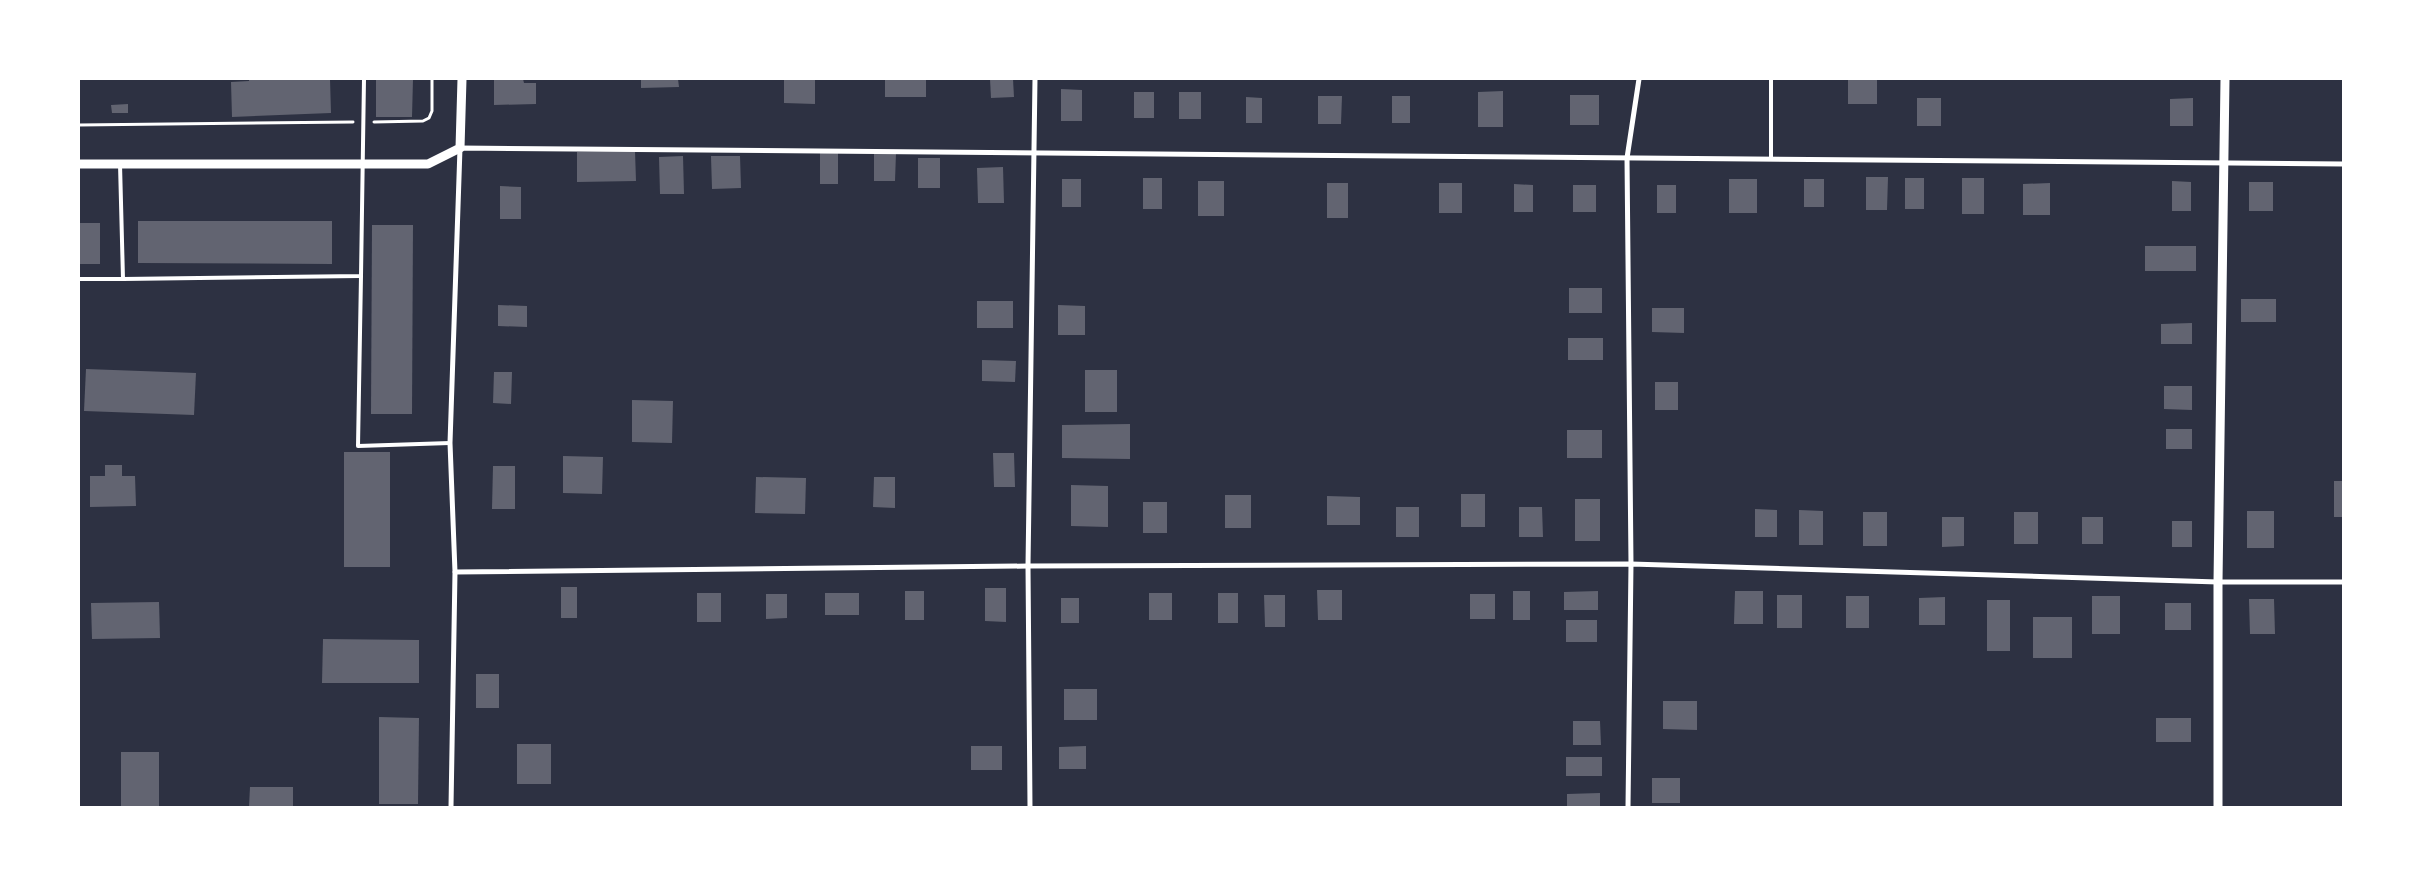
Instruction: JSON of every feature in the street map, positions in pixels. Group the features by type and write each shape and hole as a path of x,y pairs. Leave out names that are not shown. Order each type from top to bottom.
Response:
{"street":[{"path":"451,807 455,572 450,443 462,79"},
{"path":"1030,807 1028,566 1035,153 1034,79"},
{"path":"1628,807 1631,564 1627,158 1639,79"},
{"path":"2218,807 2218,582 2225,79"},
{"path":"79,164 428,164 460,148 2343,164"},
{"path":"455,572 1028,566 1631,564 2218,582 2343,582"}],"lane":[{"path":"364,79 358,446 450,443"},
{"path":"1770,79 1770,159"},
{"path":"120,164 123,279"},
{"path":"79,279 361,276"}],"path":[{"path":"79,125 423,121 429,118 432,111 432,79"}],"building":[{"path":"249,79 330,79 331,113 232,117 231,82 249,81"},
{"path":"376,79 413,79 412,117 376,117"},
{"path":"494,79 523,79 524,83 536,83 536,104 494,105"},
{"path":"641,79 678,79 679,87 641,88"},
{"path":"784,79 815,79 815,104 784,103"},
{"path":"885,79 926,79 926,97 885,97"},
{"path":"990,79 1013,79 1014,97 991,98"},
{"path":"1848,79 1877,79 1877,104 1848,104"},
{"path":"1061,89 1082,90 1082,121 1061,121"},
{"path":"1503,91 1503,127 1478,127 1478,92"},
{"path":"1134,92 1154,92 1154,118 1134,118"},
{"path":"1179,92 1201,92 1201,119 1179,119"},
{"path":"1570,95 1599,95 1599,125 1570,125"},
{"path":"1318,96 1342,96 1341,124 1318,124"},
{"path":"1392,96 1410,96 1410,123 1392,123"},
{"path":"1246,97 1262,98 1262,123 1246,123"},
{"path":"1917,98 1941,98 1941,126 1917,126"},
{"path":"2193,98 2193,126 2170,126 2170,99"},
{"path":"128,104 128,113 112,113 111,105"},
{"path":"635,151 636,181 577,182 577,152"},
{"path":"820,153 838,153 838,184 820,184"},
{"path":"874,153 896,153 895,181 874,181"},
{"path":"683,156 684,194 660,194 659,157"},
{"path":"711,156 740,156 741,188 712,189"},
{"path":"918,158 940,158 940,188 918,188"},
{"path":"1003,167 1004,203 978,203 977,168"},
{"path":"1866,177 1888,177 1887,210 1866,210"},
{"path":"1143,178 1162,178 1162,209 1143,209"},
{"path":"1905,178 1924,178 1924,209 1905,209"},
{"path":"1962,178 1984,178 1984,214 1962,214"},
{"path":"1062,179 1081,179 1081,207 1062,207"},
{"path":"1729,179 1757,179 1757,213 1729,213"},
{"path":"1804,179 1824,179 1824,207 1804,207"},
{"path":"1198,181 1224,181 1224,216 1198,216"},
{"path":"2172,181 2191,182 2191,211 2172,211"},
{"path":"2249,182 2273,182 2273,211 2249,211"},
{"path":"1327,183 1348,183 1348,218 1327,218"},
{"path":"1439,183 1462,183 1462,213 1439,213"},
{"path":"2050,183 2050,215 2023,215 2023,184"},
{"path":"1514,184 1533,185 1533,212 1514,212"},
{"path":"1573,185 1596,185 1596,212 1573,212"},
{"path":"1657,185 1676,185 1676,213 1657,213"},
{"path":"500,186 521,187 521,219 500,219"},
{"path":"138,221 332,221 332,264 138,263"},
{"path":"79,223 100,223 100,264 79,264"},
{"path":"372,225 413,225 412,414 371,414"},
{"path":"2145,246 2196,246 2196,271 2145,271"},
{"path":"1569,288 1602,288 1602,313 1569,313"},
{"path":"2241,299 2276,299 2276,322 2241,322"},
{"path":"977,301 1013,301 1013,328 977,328"},
{"path":"498,305 527,306 527,327 498,326"},
{"path":"1058,305 1085,306 1085,335 1058,335"},
{"path":"1652,308 1684,308 1684,333 1652,332"},
{"path":"2192,323 2192,344 2161,344 2161,324"},
{"path":"1568,338 1603,338 1603,360 1568,360"},
{"path":"982,360 1016,361 1015,382 982,381"},
{"path":"86,369 196,373 194,415 84,411"},
{"path":"1085,370 1117,370 1117,412 1085,412"},
{"path":"494,372 512,372 511,404 493,403"},
{"path":"1655,382 1678,382 1678,410 1655,410"},
{"path":"2164,386 2192,386 2192,410 2164,409"},
{"path":"632,400 673,401 672,443 632,442"},
{"path":"1130,424 1130,459 1062,458 1062,425"},
{"path":"2166,429 2192,429 2192,449 2166,449"},
{"path":"1567,430 1602,430 1602,458 1567,458"},
{"path":"344,452 390,452 390,567 344,567"},
{"path":"993,453 1014,453 1015,487 994,487"},
{"path":"563,456 603,457 602,494 563,493"},
{"path":"105,465 122,465 122,476 135,476 136,506 90,507 90,476 105,476"},
{"path":"493,466 515,466 515,509 492,509"},
{"path":"756,477 806,478 805,514 755,513"},
{"path":"874,477 895,477 895,508 873,507"},
{"path":"2334,481 2343,481 2343,517 2334,517"},
{"path":"1071,485 1108,486 1108,527 1071,526"},
{"path":"1461,494 1485,494 1485,527 1461,527"},
{"path":"1225,495 1251,495 1251,528 1225,528"},
{"path":"1327,496 1360,497 1360,525 1327,525"},
{"path":"1575,499 1600,499 1600,541 1575,541"},
{"path":"1143,502 1167,502 1167,533 1143,533"},
{"path":"1396,507 1419,507 1419,537 1396,537"},
{"path":"1519,507 1542,507 1543,537 1519,537"},
{"path":"1755,509 1777,510 1777,537 1755,537"},
{"path":"1799,510 1823,511 1823,545 1799,545"},
{"path":"2247,511 2274,511 2274,548 2247,548"},
{"path":"1863,512 1887,512 1887,546 1863,546"},
{"path":"2014,512 2038,512 2038,544 2014,544"},
{"path":"1942,517 1964,517 1964,546 1942,547"},
{"path":"2082,517 2103,517 2103,544 2082,544"},
{"path":"2172,521 2192,521 2192,547 2172,547"},
{"path":"561,587 577,587 577,618 561,618"},
{"path":"985,588 1006,588 1006,622 985,621"},
{"path":"1317,590 1342,590 1342,620 1318,620"},
{"path":"905,591 924,591 924,620 905,620"},
{"path":"1513,591 1530,591 1530,620 1513,620"},
{"path":"1598,591 1598,610 1564,610 1564,592"},
{"path":"1735,591 1763,591 1763,624 1734,624"},
{"path":"697,593 721,593 721,622 697,622"},
{"path":"825,593 859,593 859,615 825,615"},
{"path":"1149,593 1172,593 1172,620 1149,620"},
{"path":"1218,593 1238,593 1238,623 1218,623"},
{"path":"766,594 787,594 787,618 766,619"},
{"path":"1470,594 1495,594 1495,619 1470,619"},
{"path":"1264,595 1285,595 1285,627 1265,627"},
{"path":"1777,595 1802,595 1802,628 1777,628"},
{"path":"1846,596 1869,596 1869,628 1846,628"},
{"path":"2092,596 2120,596 2120,634 2092,634"},
{"path":"1945,597 1945,625 1919,625 1919,598"},
{"path":"1061,598 1079,598 1079,623 1061,623"},
{"path":"2249,599 2274,599 2275,634 2250,634"},
{"path":"1987,600 2010,600 2010,651 1987,651"},
{"path":"159,602 160,638 92,639 91,603"},
{"path":"2165,603 2191,603 2191,630 2165,630"},
{"path":"2033,617 2072,617 2072,658 2033,658"},
{"path":"1566,620 1597,620 1597,642 1566,642"},
{"path":"323,639 419,640 419,683 322,683"},
{"path":"476,674 499,674 499,708 476,708"},
{"path":"1064,689 1097,689 1097,720 1064,720"},
{"path":"1663,701 1697,701 1697,730 1663,729"},
{"path":"379,717 419,718 418,804 379,804"},
{"path":"2156,718 2191,718 2191,742 2156,742"},
{"path":"1573,721 1600,721 1601,745 1573,745"},
{"path":"517,744 551,744 551,784 517,784"},
{"path":"971,746 1002,746 1002,770 971,770"},
{"path":"1086,746 1086,769 1059,769 1059,747"},
{"path":"121,752 159,752 159,807 121,807"},
{"path":"1566,757 1602,757 1602,776 1566,776"},
{"path":"1652,778 1680,778 1680,803 1652,803"},
{"path":"250,787 293,787 293,807 249,807"},
{"path":"1600,793 1600,807 1567,807 1567,794"}]}
